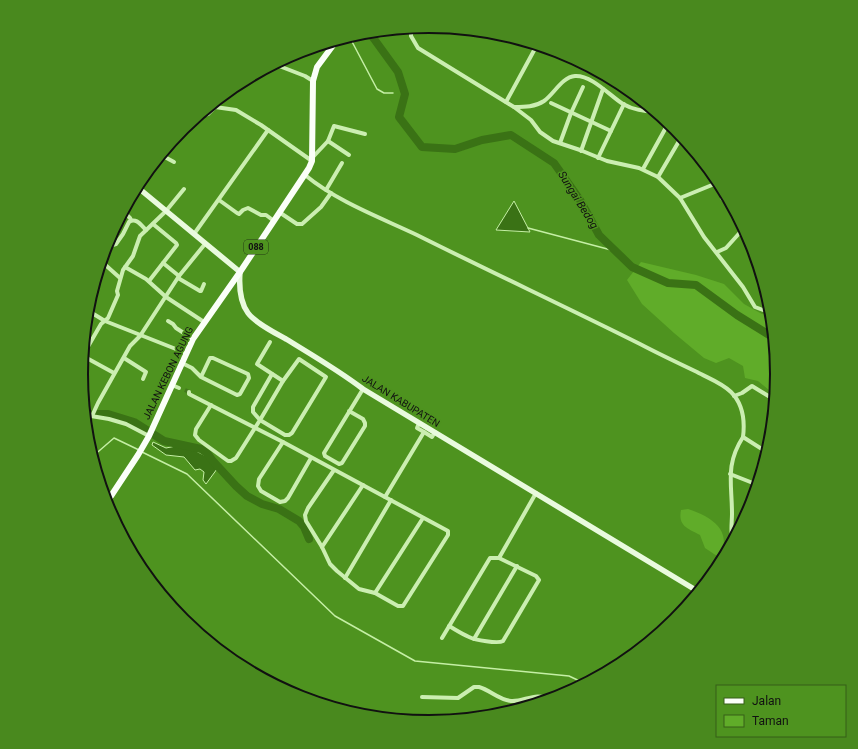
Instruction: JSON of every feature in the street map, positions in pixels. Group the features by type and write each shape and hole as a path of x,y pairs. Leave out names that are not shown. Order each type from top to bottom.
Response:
{"main road":[{"name":"JALAN KEBON AGUNG","path":"110,497 143,448 193,339 305,175 312,159 313,81 317,67 331,48"},
{"path":"141,191 240,272"},
{"name":"JALAN KABUPATEN","path":"240,272 241,296 248,314 275,333 342,373 363,389 694,589"}],"street":[{"path":"411,34 418,48 514,107 531,120 540,132 552,140 607,161 643,169 658,177 680,198 693,220 743,287 755,307 764,310"},
{"path":"506,102 534,50"},
{"path":"281,67 305,76 313,81"},
{"path":"514,107 526,107 540,103 546,100 566,80 576,76 585,78 624,104 645,111"},
{"path":"560,143 571,113 583,87"},
{"path":"582,151 603,89"},
{"path":"551,103 611,131"},
{"path":"598,158 624,104"},
{"path":"217,107 232,109 249,118 312,159 328,142 334,126 365,134"},
{"path":"643,169 665,129"},
{"path":"194,234 268,130"},
{"path":"328,142 349,155"},
{"path":"658,177 679,142"},
{"path":"165,157 174,162"},
{"path":"326,190 342,163"},
{"path":"305,175 331,193 484,269 690,368 721,385 732,393 739,404 743,415 743,437 733,458 730,474 732,532"},
{"path":"680,198 712,185"},
{"path":"89,346 117,299 120,278 125,267 133,256 140,236 166,211 184,189"},
{"path":"280,212 297,224 302,224 321,207 331,193"},
{"path":"219,200 239,214 248,208 261,216 266,215 274,221"},
{"path":"127,215 131,220 138,221 146,230"},
{"path":"113,245 116,244 131,220"},
{"path":"149,281 177,247 177,244 153,224"},
{"path":"717,252 726,248 740,233"},
{"path":"149,436 143,434 130,425 92,416 98,402 130,346 140,336 179,277 205,244"},
{"path":"163,263 179,277 200,291 204,284"},
{"path":"106,265 120,278"},
{"path":"125,267 149,281 166,297 204,322"},
{"path":"93,314 105,321 140,336 186,353"},
{"path":"168,321 193,339"},
{"path":"270,342 257,364 283,381"},
{"path":"124,358 146,372 143,379"},
{"path":"182,363 192,368 201,377 236,395 240,394 249,378 248,374 212,358 210,358 201,377"},
{"path":"88,359 114,373"},
{"path":"211,405 196,429 195,435 199,440 231,462 236,458 260,420 283,381 299,359 326,377 292,433 289,435 285,435 260,420 253,412 254,407 272,374"},
{"path":"172,385 179,388"},
{"path":"734,396 742,393 752,386 770,397"},
{"path":"350,411 363,419 365,426 342,463 339,464 325,456 324,453 363,389"},
{"path":"186,391 189,394 283,442 448,531 406,604 403,606 398,606 374,593 359,589 345,578 330,564 306,520 305,515 308,508 334,470"},
{"path":"419,423 417,428 432,437 435,432"},
{"path":"385,497 424,432"},
{"path":"743,437 762,450"},
{"path":"283,442 259,479 258,486 261,491 280,502 288,498 311,458"},
{"path":"730,474 752,484"},
{"path":"322,547 363,485"},
{"path":"498,558 536,493"},
{"path":"345,578 391,500"},
{"path":"374,593 422,518"},
{"path":"442,638 490,558 498,558 517,566 538,578 533,590 503,641 500,643 468,637 450,626"},
{"path":"474,639 517,566"},
{"path":"422,697 458,698 474,688 479,687 511,701 535,696 542,697"}],"green space":[{"path":"641,262 696,275 724,284 744,304 762,314 765,313 770,352 770,391 758,381 745,378 743,366 729,358 716,363 704,358 642,304 627,280"},
{"path":"688,509 697,512 718,526 722,532 724,540 723,548 718,556 705,548 700,535 684,526 680,515 681,510"}],"shaded area":[{"path":"514,201 528,228 530,232 496,230"},
{"path":"153,442 166,448 176,446 194,450 206,456 217,469 206,484 203,480 204,472 200,469 195,470 184,457 166,455 152,445"}],"waterway":[{"name":"Sungai Bedog","path":"373,38 398,72 405,94 399,117 422,147 455,149 482,140 511,135 554,163 580,200 599,235 632,267 668,283 696,285 737,315 768,335"},
{"path":"352,42 377,89 384,93 393,93"},
{"path":"528,228 615,251"},
{"path":"90,414 108,414 134,422 164,441 201,449 208,454 236,486 247,496 262,504 279,509 299,521 304,527 309,539"},
{"path":"97,453 114,438 139,450"},
{"path":"142,452 187,474 335,616 415,661 569,676 580,681"}],"tunnel":[{"path":"185,390 189,392"}]}
